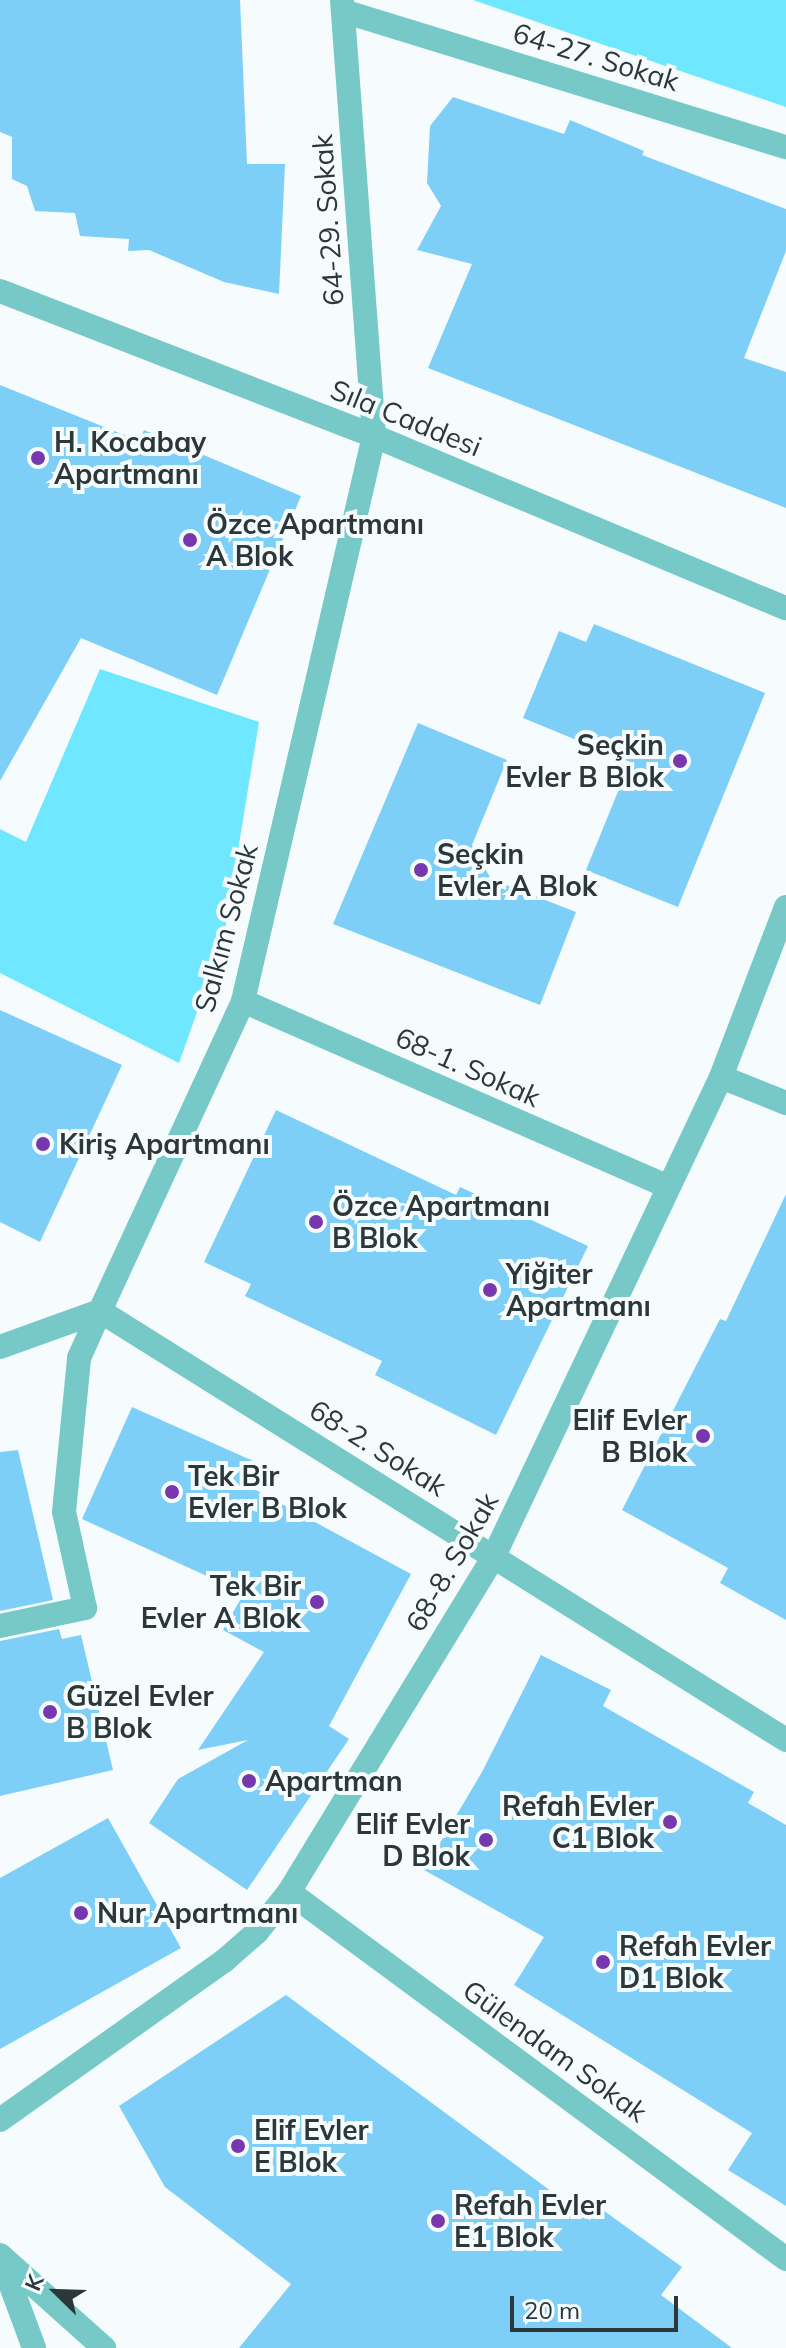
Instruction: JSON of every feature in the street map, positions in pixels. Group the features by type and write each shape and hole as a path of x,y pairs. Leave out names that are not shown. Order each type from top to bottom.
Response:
{"street":[{"name":"64-27. Sokak","path":"342,6 786,147"},
{"name":"64-29. Sokak","path":"342,6 374,436"},
{"name":"Sıla Caddesi","path":"0,291 374,436 786,608"},
{"name":"Salkım Sokak","path":"0,1626 85,1608 64,1512 79,1358 243,1001 374,436"},
{"name":"68-8. Sokak","path":"0,2120 224,1961 257,1932 289,1892 494,1556 721,1077 786,907"},
{"name":"68-1. Sokak","path":"243,1001 668,1187"},
{"path":"721,1077 786,1103"},
{"path":"0,1347 100,1311"},
{"name":"68-2. Sokak","path":"100,1311 786,1740"},
{"name":"Gülendam Sokak","path":"289,1892 786,2259"},
{"path":"0,2256 34,2348"},
{"path":"0,2256 104,2348"}],"shaded area":[{"path":"473,0 786,0 786,107 601,44"},
{"path":"100,669 259,722 224,936 179,1063 0,973 0,829 26,842"}],"building":[{"path":"0,0 240,0 247,164 285,164 279,294 224,282 149,250 128,251 129,239 80,236 75,213 35,211 27,186 12,179 12,137 0,132"},
{"path":"453,97 564,134 570,120 644,151 642,155 786,209 786,251 744,358 786,372 786,508 428,368 472,264 417,250 441,206 427,183 430,126"},
{"path":"0,385 139,441 144,430 301,496 217,695 81,638 0,781"},
{"name":"Seçkin Evler B Blok","path":"594,624 765,693 678,907 586,870 630,762 523,718 559,631 586,642"},
{"name":"Seçkin Evler A Blok","path":"418,723 507,760 472,845 491,879 576,912 540,1005 333,924"},
{"name":"Kiriş Apartmanı","path":"0,1010 122,1065 40,1242 0,1222"},
{"path":"276,1110 456,1195 460,1187 588,1246 496,1435 375,1375 382,1361 245,1296 251,1284 204,1262"},
{"path":"786,1194 786,1620 720,1583 728,1568 622,1510 720,1319 726,1321"},
{"path":"132,1407 262,1465 252,1488 411,1574 329,1726 349,1739 247,1890 149,1823 178,1779 248,1740 198,1750 264,1652 223,1630 244,1593 82,1519"},
{"path":"18,1450 53,1600 0,1611 0,1452"},
{"name":"Güzel Evler B Blok","path":"59,1629 62,1639 81,1635 113,1770 0,1796 0,1641"},
{"path":"541,1655 611,1690 603,1706 754,1792 748,1803 786,1825 786,2206 728,2170 752,2133 514,1985 544,1937 424,1870 482,1772"},
{"name":"Nur Apartmanı","path":"108,1818 181,1948 0,2049 0,1878"},
{"path":"286,1995 590,2220 600,2208 682,2267 661,2295 732,2348 239,2348 291,2284 165,2187 119,2106"}],"place":[{"name":"H. Kocabay Apartmanı","path":"38,458"},
{"name":"Özce Apartmanı A Blok","path":"190,540"},
{"name":"Seçkin Evler B Blok","path":"680,761"},
{"name":"Seçkin Evler A Blok","path":"421,870"},
{"name":"Kiriş Apartmanı","path":"43,1144"},
{"name":"Özce Apartmanı B Blok","path":"316,1222"},
{"name":"Yiğiter Apartmanı","path":"490,1290"},
{"name":"Elif Evler B Blok","path":"703,1436"},
{"name":"Tek Bir Evler B Blok","path":"172,1492"},
{"name":"Tek Bir Evler A Blok","path":"317,1602"},
{"name":"Güzel Evler B Blok","path":"50,1712"},
{"name":"Apartman","path":"249,1781"},
{"name":"Refah Evler C1 Blok","path":"670,1822"},
{"name":"Elif Evler D Blok","path":"486,1840"},
{"name":"Nur Apartmanı","path":"81,1913"},
{"name":"Refah Evler D1 Blok","path":"603,1962"},
{"name":"Elif Evler E Blok","path":"238,2146"},
{"name":"Refah Evler E1 Blok","path":"438,2221"}]}
